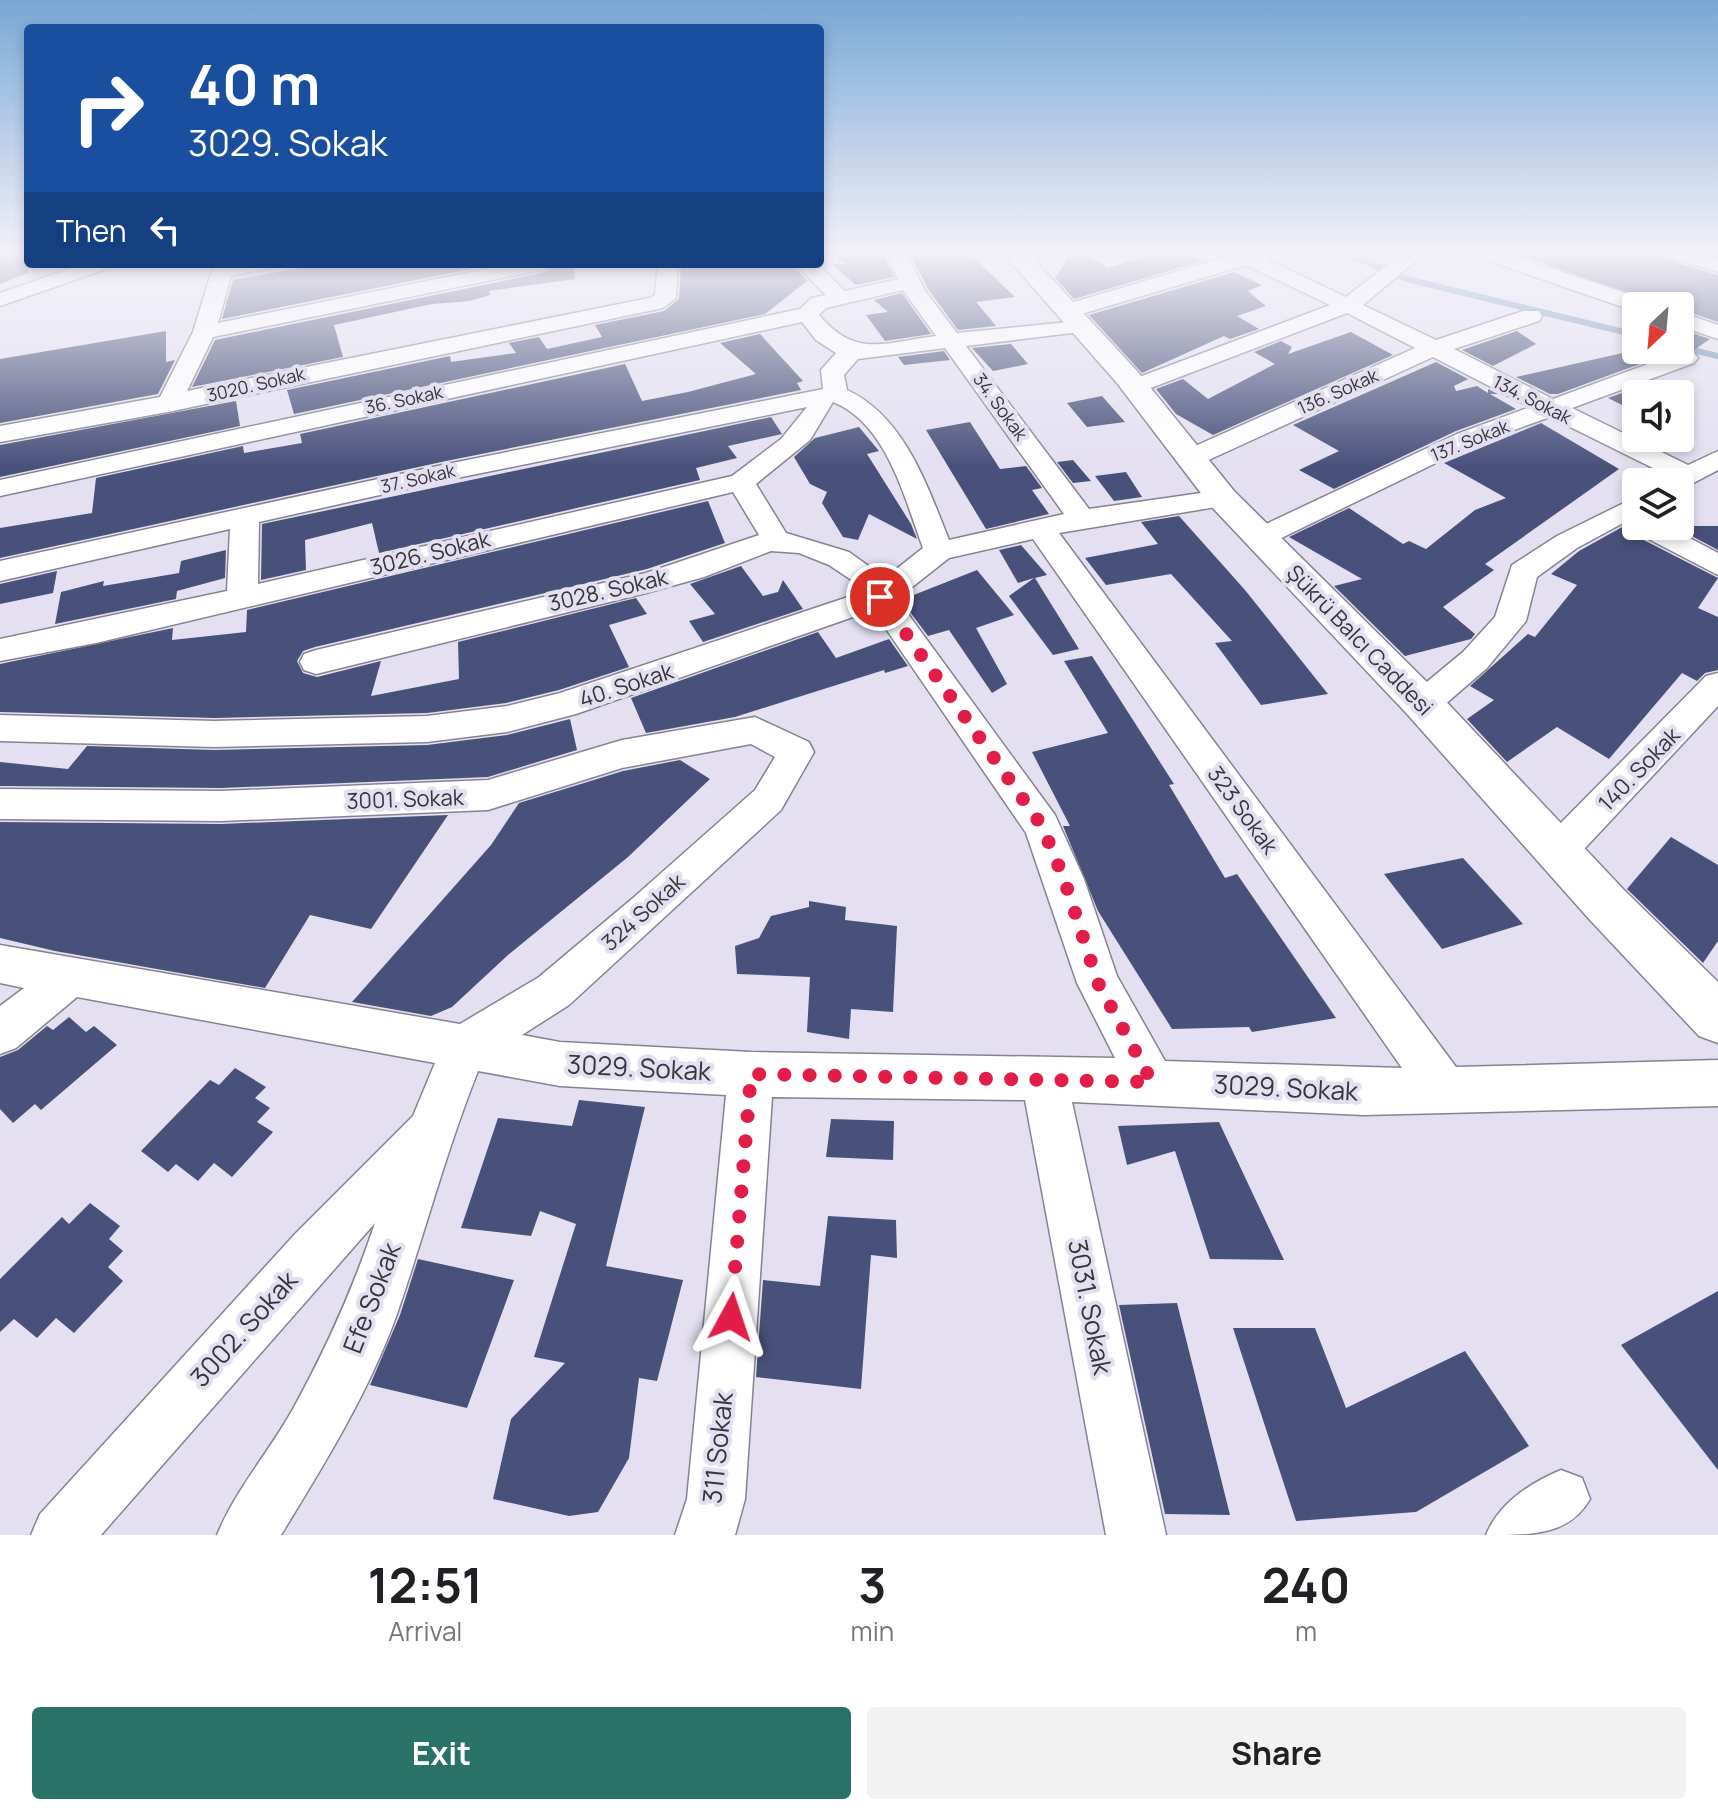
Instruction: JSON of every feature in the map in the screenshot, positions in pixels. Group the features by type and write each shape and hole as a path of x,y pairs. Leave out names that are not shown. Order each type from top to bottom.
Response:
{"street":[{"path":"168,405 206,324"},
{"path":"204,332 245,324"},
{"name":"3020. Sokak","path":"0,434 168,405 543,324"},
{"name":"36. Sokak","path":"0,488 762,324"},
{"path":"815,324 824,335 852,353"},
{"name":"34. Sokak","path":"940,324 1082,519"},
{"path":"939,551 888,438 853,398 830,395 830,373 837,361 852,353 953,342 1046,324"},
{"name":"Şükrü Balcı Caddesi","path":"1079,324 1193,457 1222,498 1423,704 1558,851 1717,1014"},
{"path":"1135,387 1300,324"},
{"name":"134. Sokak","path":"1384,324 1663,468"},
{"name":"136. Sokak","path":"1193,457 1432,349 1508,324"},
{"path":"1694,324 1718,332"},
{"name":"137. Sokak","path":"1259,538 1466,439 1670,364"},
{"name":"3026. Sokak","path":"0,650 242,598 741,482 806,429 830,395"},
{"name":"37. Sokak","path":"0,571 447,472 830,395"},
{"path":"1694,473 1718,459"},
{"path":"741,482 777,541 807,547 857,567 879,587 880,597 1042,826 1064,879 1098,983 1152,1082"},
{"name":"40. Sokak","path":"0,728 214,734 427,729 507,719 564,705 880,597 939,551 1082,519 1222,498"},
{"path":"242,598 245,518"},
{"path":"1423,704 1475,660 1510,621 1523,572 1622,522"},
{"name":"323 Sokak","path":"1041,529 1445,1090"},
{"path":"1675,540 1718,565"},
{"name":"3028. Sokak","path":"316,662 694,570 777,541"},
{"name":"140. Sokak","path":"1558,851 1718,685"},
{"name":"3001. Sokak","path":"0,804 221,806 488,795 622,754 755,730 796,752"},
{"name":"324 Sokak","path":"465,1046 554,991 647,910 768,800 796,752"},
{"name":"3029. Sokak","path":"0,964 560,1064 751,1074 1044,1078 1364,1092 1718,1083"},
{"path":"0,1033 69,978"},
{"name":"Efe Sokak","path":"247,1535 312,1431 370,1315 432,1127 465,1046"},
{"name":"311 Sokak","path":"705,1535 716,1499 751,1074"},
{"name":"3031. Sokak","path":"1044,1078 1136,1535"},
{"name":"3002. Sokak","path":"61,1535 313,1252 432,1127"},
{"path":"1516,1535 1561,1499"}],"building":[{"path":"295,324 340,324 334,325 343,357 192,387 215,340"},
{"path":"720,324 294,414 287,390 450,356 451,362 516,353 509,343 539,337 547,349 602,337 595,325"},
{"path":"872,324 924,324 931,334 885,341"},
{"path":"953,324 996,326 958,330"},
{"path":"1097,324 1250,324 1259,329 1230,339 1224,336 1142,373"},
{"path":"166,331 166,362 175,360 158,394 0,423 0,359"},
{"path":"1517,331 1536,344 1493,366 1462,350"},
{"path":"1351,332 1393,355 1213,435 1176,414 1156,389 1183,379 1208,399 1275,364 1254,352 1281,341 1292,347 1288,354"},
{"path":"760,334 803,381 797,383 801,390 446,461 0,558 0,528 92,513 96,478 243,446 244,453 302,443 300,434 625,364 642,401 688,392 756,374 720,343"},
{"path":"1694,334 1710,339 1694,350"},
{"path":"1011,344 1028,364 993,371 972,348"},
{"path":"944,351 950,360 904,365 898,357"},
{"path":"1622,353 1622,364 1640,364 1558,394 1550,394 1516,377"},
{"path":"1436,362 1468,379 1454,386 1456,391 1477,386 1488,393 1488,389 1498,394 1490,394 1516,409 1456,431 1334,489 1299,470 1339,451 1293,425"},
{"path":"1622,393 1622,405 1608,398"},
{"path":"1102,396 1125,422 1087,427 1067,403"},
{"path":"236,401 240,426 0,477 0,445"},
{"path":"771,417 782,434 728,446 737,458 696,468 700,480 379,553 372,523 305,540 306,570 261,580 262,524"},
{"path":"970,422 1000,469 1026,466 1042,488 1032,490 1049,514 986,529 926,430"},
{"path":"1541,423 1619,469 1485,564 1494,570 1443,607 1475,634 1471,639 1405,656 1334,586 1362,579 1289,537 1349,508 1403,544 1409,541 1426,549 1475,510 1506,498 1444,463"},
{"path":"859,427 879,451 867,454 911,524 917,539 869,514 858,540 843,537 822,503 827,492 810,484 794,457 815,438"},
{"path":"1073,460 1091,481 1073,483 1057,462"},
{"path":"1126,472 1142,497 1114,501 1095,476"},
{"path":"708,501 725,543 647,569 315,647 303,651 297,661 303,673 317,677 381,661 371,696 459,679 458,642 636,598 647,614 609,625 629,667 559,690 506,703 427,713 214,718 0,712 0,664 173,628 172,640 246,632 247,610"},
{"path":"1179,516 1245,590 1328,694 1261,705 1215,643 1232,641 1171,574 1106,585 1085,558 1158,544 1141,522"},
{"path":"1694,526 1718,526 1718,550 1694,537"},
{"path":"1622,527 1622,540 1644,540 1718,578 1698,608 1718,617 1718,670 1705,673 1697,681 1682,673 1609,759 1557,727 1507,762 1467,719 1494,700 1470,686 1528,634 1535,637 1577,585 1551,574 1579,551"},
{"path":"1021,545 1047,575 1035,578 1079,649 1053,655 1009,596 1034,578 1018,583 999,550"},
{"path":"226,550 225,578 177,591 176,599 55,624 61,592 104,581 103,586 179,573 181,561"},
{"path":"741,566 763,596 778,592 783,580 803,609 703,642 689,621 715,614 690,584"},
{"path":"977,570 1014,615 976,628 1007,684 992,693 949,630 928,636 901,600"},
{"path":"57,571 53,593 0,604 0,584"},
{"path":"818,632 836,658 889,639 908,666 885,673 884,670 735,717 646,733 631,698"},
{"path":"1092,656 1174,784 1169,785 1225,878 1237,874 1336,1018 1252,1032 1249,1027 1172,1029 1098,911 1063,826 1070,826 1032,752 1108,733 1064,661"},
{"path":"570,719 577,750 488,777 221,788 0,786 0,762 68,769 87,746 214,750 427,745 507,735"},
{"path":"680,760 710,779 628,857 508,955 452,1007 431,1016 352,1002 491,845 519,803 623,771"},
{"path":"448,815 371,929 310,915 265,988 55,951 0,938 0,822 221,824"},
{"path":"1671,837 1718,865 1718,941 1703,963 1627,889"},
{"path":"1463,858 1523,924 1442,949 1384,874"},
{"path":"809,901 846,907 845,920 897,926 893,1012 851,1009 849,1039 807,1032 810,977 737,974 735,946 759,938 771,916 809,907"},
{"path":"69,1017 86,1032 94,1026 117,1045 41,1110 35,1104 13,1123 0,1109 0,1057 18,1050 47,1026 53,1030"},
{"path":"235,1068 266,1087 255,1098 270,1108 257,1122 273,1132 232,1177 214,1163 198,1181 176,1164 168,1172 141,1151 210,1080 219,1085"},
{"path":"579,1100 645,1107 606,1266 683,1280 657,1381 639,1378 629,1458 598,1512 569,1516 493,1499 511,1419 565,1363 534,1357 576,1224 540,1211 531,1236 461,1228 498,1118 572,1126"},
{"path":"831,1119 894,1121 893,1160 826,1157"},
{"path":"1219,1122 1284,1260 1210,1259 1175,1151 1127,1165 1118,1126"},
{"path":"90,1203 120,1226 109,1239 123,1251 108,1267 123,1281 74,1333 56,1318 37,1338 14,1319 0,1332 0,1279 62,1217 69,1224"},
{"path":"828,1216 896,1220 897,1258 871,1255 861,1389 756,1377 763,1280 820,1286"},
{"path":"418,1259 514,1280 467,1408 370,1385 400,1315"},
{"path":"1718,1291 1718,1470 1621,1345"},
{"path":"1177,1303 1230,1515 1165,1514 1119,1305"},
{"path":"1233,1328 1315,1328 1346,1408 1465,1351 1529,1446 1416,1512 1296,1521"}],"waterway":[{"path":"1590,324 1622,332"},
{"path":"1694,350 1718,356"}],"route":[{"path":"731,1317 751,1074 1152,1082 1098,983 1064,879 1042,826 880,597"}]}
